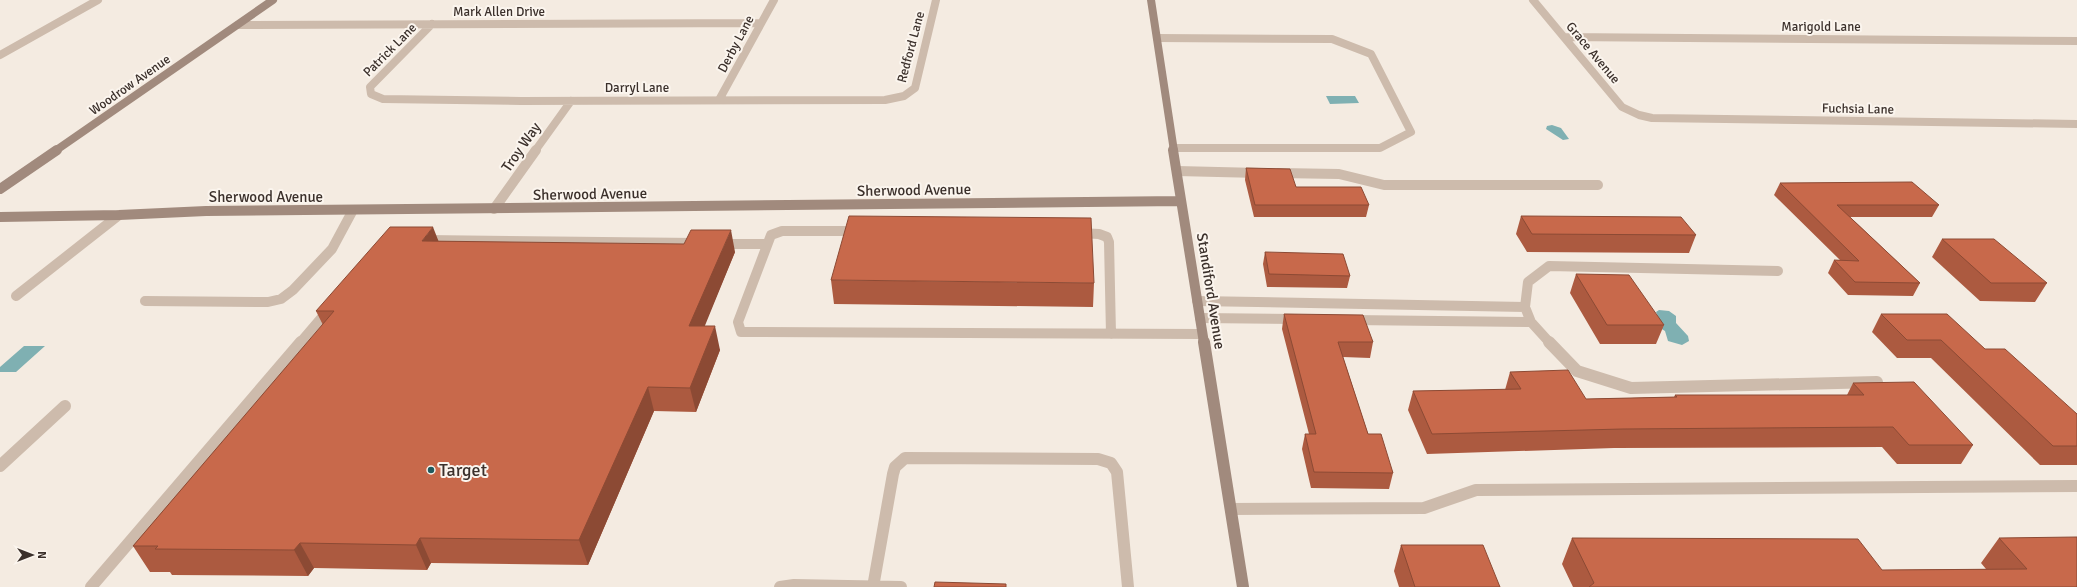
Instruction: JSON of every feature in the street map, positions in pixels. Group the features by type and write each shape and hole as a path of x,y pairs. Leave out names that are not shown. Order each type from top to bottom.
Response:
{"street":[{"path":"0,55 98,0"},
{"name":"Woodrow Avenue","path":"0,189 273,0"},
{"name":"Derby Lane","path":"719,100 774,0"},
{"name":"Redford Lane","path":"904,96 915,88 936,0"},
{"name":"Standiford Avenue","path":"1151,0 1181,201 1243,587"},
{"name":"Grace Avenue","path":"1533,0 1622,106 1639,115"},
{"name":"Mark Allen Drive","path":"238,25 761,23"},
{"name":"Patrick Lane","path":"370,94 370,87 432,24"},
{"name":"Marigold Lane","path":"1564,37 2077,41"},
{"path":"1157,38 1332,39 1370,54 1411,132 1380,148 1173,148"},
{"name":"Darryl Lane","path":"370,94 383,99 571,101 885,100 904,96"},
{"name":"Troy Way","path":"494,209 571,101"},
{"name":"Fuchsia Lane","path":"1639,115 1661,120 2077,124"},
{"path":"1177,171 1339,174 1384,184 1598,185"},
{"name":"Sherwood Avenue","path":"0,217 119,215 206,211 1181,201"},
{"path":"145,301 268,302 281,299 293,290 332,249 353,210"},
{"path":"16,296 119,215"},
{"path":"866,231 782,231 771,235 738,322 741,332 1202,334"},
{"path":"1068,233 1099,234 1107,237 1109,242 1111,334"},
{"path":"413,240 767,244"},
{"path":"1778,271 1549,266 1528,282 1525,307 1531,322 1577,371 1631,388 1877,382"},
{"path":"91,587 337,300"},
{"path":"1197,301 1525,307"},
{"path":"1200,318 1310,319"},
{"path":"1342,320 1531,322"},
{"path":"0,466 65,406"},
{"path":"873,587 893,474 895,467 905,458 1098,458 1111,462 1117,472 1128,587"},
{"path":"1231,509 1424,508 1476,490 2077,486"},
{"path":"780,587 794,585 901,587"}],"water":[{"path":"1326,96 1355,96 1359,103 1330,104"},
{"path":"1552,125 1561,128 1569,139 1563,140 1546,129 1547,126"},
{"path":"1659,310 1669,311 1676,316 1676,323 1688,336 1689,341 1682,345 1668,341 1665,331 1657,326 1659,319 1656,312"},
{"path":"24,346 45,346 16,372 0,372 0,367"}],"building":[{"path":"1246,168 1290,169 1296,187 1361,187 1369,205 1255,205"},
{"path":"1912,182 1939,205 1837,205 1920,283 1855,282 1834,260 1859,261 1780,183"},
{"path":"849,216 1091,218 1094,283 831,280"},
{"path":"1521,216 1681,217 1696,235 1532,234"},
{"path":"390,227 433,227 422,241 684,244 691,230 731,230 689,326 715,326 690,388 648,387 579,540 420,538 416,545 300,543 294,550 155,549 158,546 133,546 334,311 316,311"},
{"path":"1942,239 1994,239 2047,283 1991,283"},
{"path":"1265,252 1343,254 1350,276 1269,274"},
{"path":"1576,274 1629,275 1664,325 1607,325"},
{"path":"1284,314 1363,315 1373,342 1338,342 1368,434 1381,434 1393,473 1314,472 1305,434 1316,434"},
{"path":"1881,314 1947,314 1985,349 2005,349 2077,414 2077,446 2053,446 1941,340 1907,340"},
{"path":"1568,370 1586,399 1677,397 1675,395 1864,395 1853,383 1914,382 1973,445 1909,445 1893,427 1622,429 1432,434 1413,391 1521,389 1510,372"},
{"path":"2077,537 2077,587 1589,587 1594,583 1572,538 1858,539 1882,570 2027,569 1999,538"},
{"path":"1401,545 1483,545 1500,587 1415,587"},
{"path":"935,582 1006,584 1006,587 934,587"}],"place":[{"name":"Target","path":"431,470"}]}
